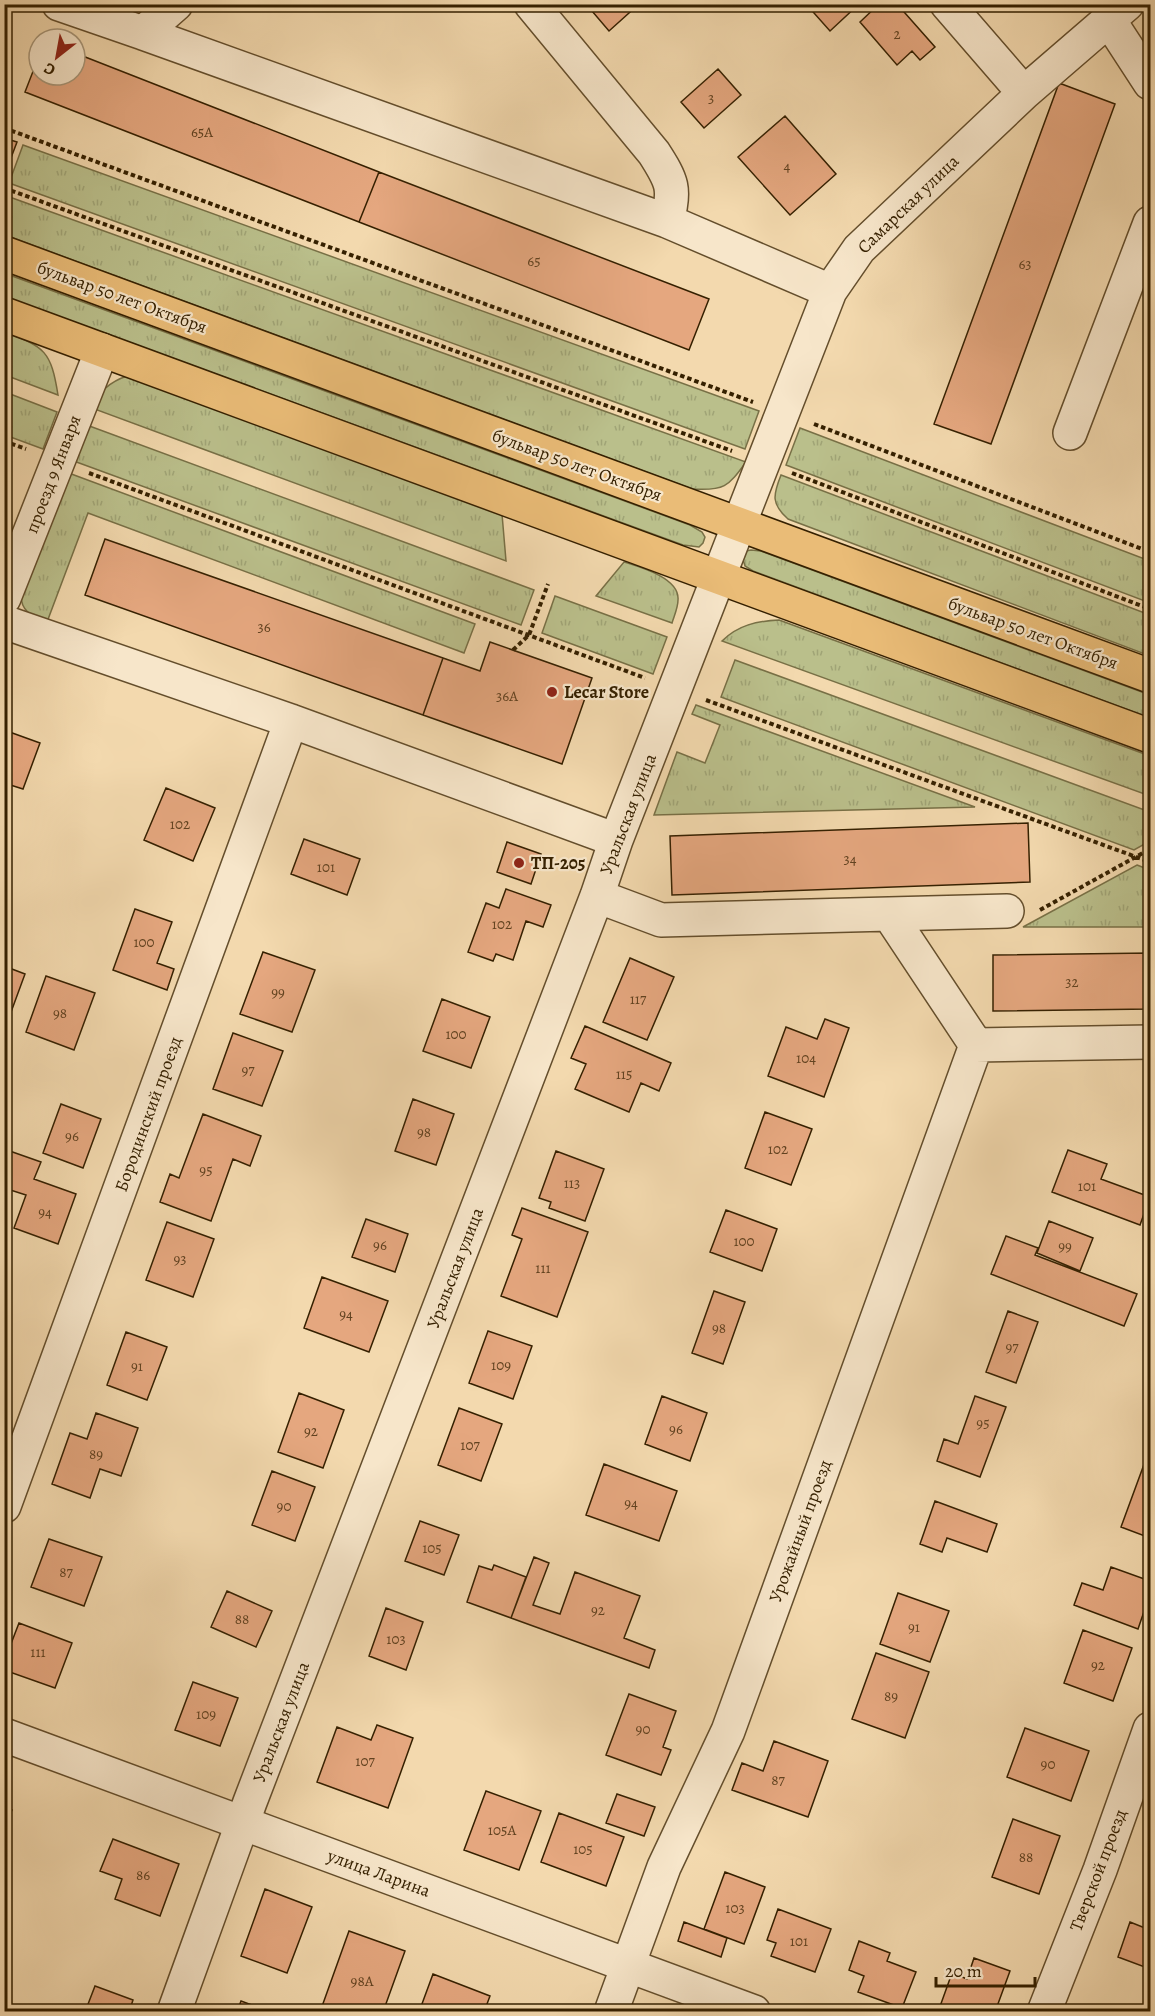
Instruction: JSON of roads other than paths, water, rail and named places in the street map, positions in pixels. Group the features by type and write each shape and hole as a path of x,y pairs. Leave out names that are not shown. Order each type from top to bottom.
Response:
{"main road":[{"name":"бульвар 50 лет Октября","path":"4,253 1150,676"},
{"path":"4,314 1150,736"}],"street":[{"path":"60,4 667,221 830,291"},
{"path":"143,33 176,4"},
{"path":"531,4 654,153 663,167 672,188 673,201 667,221"},
{"path":"947,4 1024,93"},
{"path":"1118,12 1150,83"},
{"name":"Самарская улица","path":"740,526 830,291 859,249 1024,93 1118,12"},
{"path":"1070,433 1150,224"},
{"name":"проезд 9 Января","path":"7,586 102,350"},
{"name":"Уральская улица","path":"174,2012 243,1823 597,896 616,840 740,526"},
{"path":"4,622 291,721 616,840"},
{"name":"Бородинский проезд","path":"4,1506 291,721"},
{"path":"597,896 661,920 1007,911"},
{"path":"889,914 976,1045 1150,1042"},
{"name":"Урожайный проезд","path":"610,2012 664,1867 728,1731 976,1045"},
{"name":"Тверской проезд","path":"1044,2012 1100,1870 1150,1729"},
{"name":"улица Ларина","path":"4,1735 754,2012"}],"place":[{"name":"Lecar Store","path":"552,692"},
{"name":"ТП-205","path":"519,863"}]}
